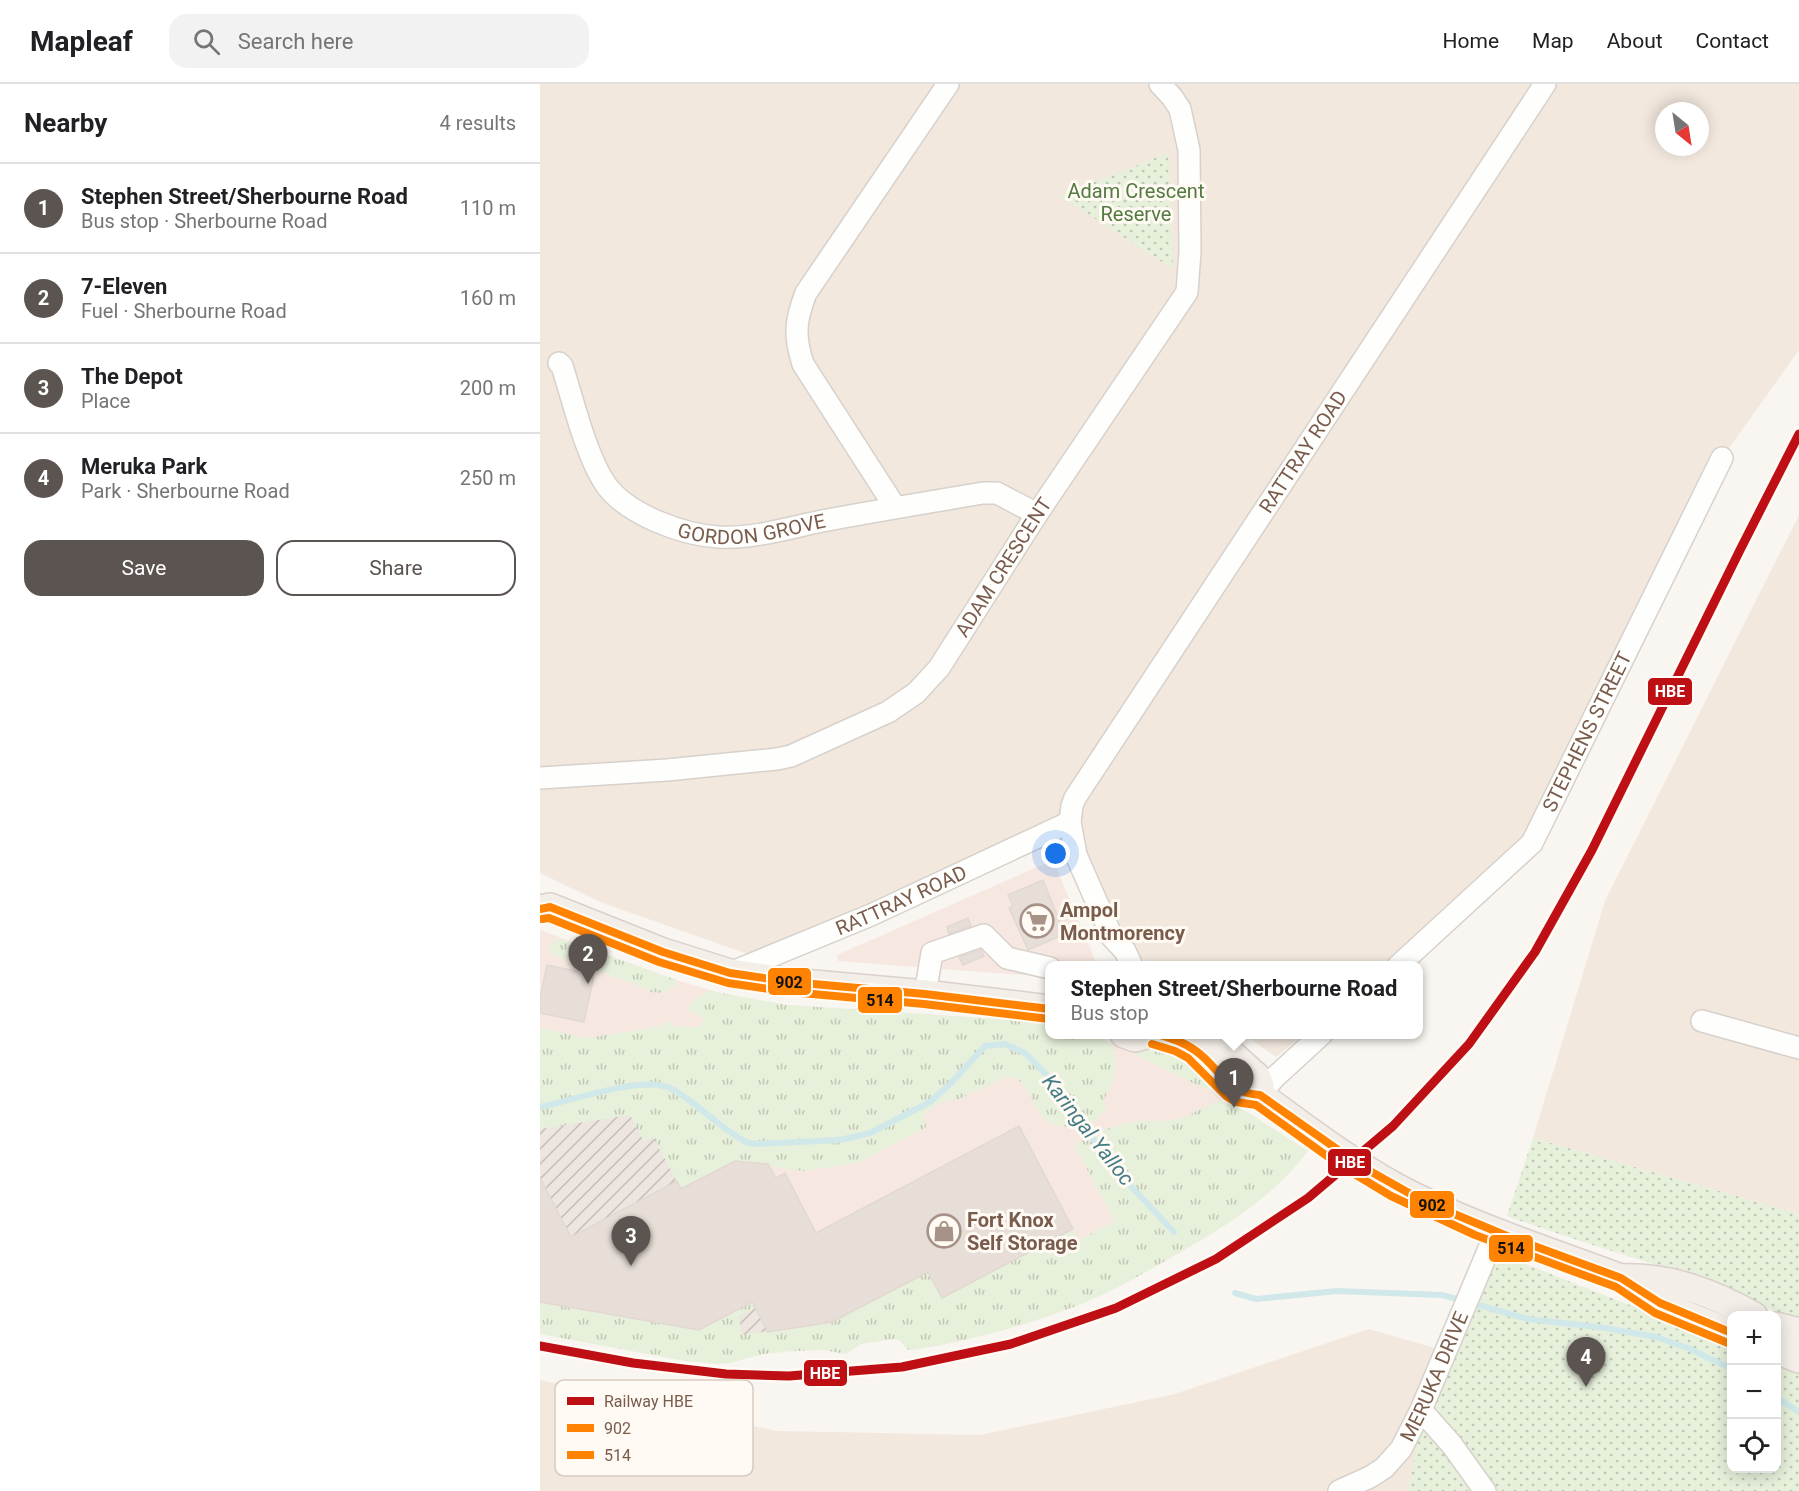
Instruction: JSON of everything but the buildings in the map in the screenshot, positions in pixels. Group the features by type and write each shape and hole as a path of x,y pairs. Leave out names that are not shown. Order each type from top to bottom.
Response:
{"main road":[{"path":"543,901 663,952 730,973 790,982 925,994 1045,1008"},
{"path":"1167,1039 1188,1046 1210,1063 1227,1084 1238,1092 1260,1095 1342,1154 1394,1186 1496,1232 1621,1278 1648,1278 1689,1287 1722,1299 1745,1311"},
{"path":"1214,1039 1256,1076 1260,1085 1260,1095"},
{"path":"1621,1278 1635,1290 1661,1304 1727,1331"},
{"path":"1781,1327 1799,1332"},
{"path":"1781,1352 1799,1359"}],"street":[{"path":"895,507 803,364 796,328 806,293 948,84"},
{"name":"ADAM CRESCENT","path":"540,778 777,759 798,753 888,712 916,693 939,668 1037,514 1187,292 1190,252 1189,150 1180,109 1160,84"},
{"name":"RATTRAY ROAD","path":"1130,961 1125,951 1112,937 1076,855 1070,822 1072,806 1085,781 1545,84"},
{"name":"GORDON GROVE","path":"559,363 562,366 598,472 608,487 652,520 691,533 718,537 745,536 895,507 983,493 997,494 1037,514"},
{"name":"STEPHENS STREET","path":"1403,961 1532,843 1722,458"},
{"name":"RATTRAY ROAD","path":"730,973 882,910 1070,822"},
{"path":"925,994 932,953 984,935 1007,958 1045,967"},
{"name":"RATTRAY ROAD","path":"1112,937 1111,947 1115,961"},
{"path":"1701,1021 1799,1048"},
{"path":"1260,1095 1274,1078 1318,1039"},
{"name":"MERUKA DRIVE","path":"1339,1491 1370,1478 1395,1457 1410,1433 1496,1232"},
{"path":"1421,1410 1452,1445 1485,1491"}],"shaded area":[{"path":"540,84 1799,84 1799,350 1722,458 1532,843 1391,961 1145,961 1112,937 1070,829 765,960 600,902 540,873"},
{"path":"1799,515 1799,1214 1533,1138 1605,901"},
{"name":"Ampol Montmorency","path":"1053,860 1095,961 1045,961 1045,977 838,961 837,955"},
{"path":"540,930 676,980 727,995 787,1005 1028,1021 1045,1024 1045,1039 1100,1039 1132,1050 1152,1049 1181,1054 1220,1094 1239,1108 1109,1209 1115,1221 1079,1240 1073,1229 942,1298 928,1272 832,1322 768,1332 636,1085 540,1107"},
{"path":"1251,1039 1298,1039 1276,1057"},
{"path":"636,1085 768,1332 747,1335 721,1334 540,1302 540,1107"},
{"path":"1507,1260 1524,1264 1727,1343 1727,1473 1781,1473 1799,1491 540,1491 540,1380 555,1383 555,1476 753,1476 753,1426 777,1431 980,1435 1175,1394 1369,1329 1455,1354 1492,1269"}],"green space":[{"name":"Adam Crescent Reserve","path":"1168,153 1173,269 1060,196"},
{"path":"564,940 676,980 676,985 663,993 651,992 633,983 561,958 552,953 550,946 555,941"},
{"path":"710,991 787,1005 998,1019 1045,1025 1045,1039 1100,1039 1112,1043 1115,1059 1114,1078 1104,1099 1106,1110 1093,1121 1078,1129 1057,1125 1046,1120 1021,1082 1007,1076 957,1100 944,1101 935,1106 924,1115 926,1127 858,1163 803,1171 735,1161 690,1185 755,1308 739,1316 742,1335 832,1322 928,1272 942,1297 1073,1229 1079,1240 1115,1221 1074,1145 1113,1127 1129,1122 1175,1120 1227,1099 1308,1151 1281,1182 1250,1208 1181,1252 1109,1292 1084,1303 979,1337 914,1350 908,1350 899,1340 893,1339 861,1344 846,1354 823,1350 794,1351 763,1354 718,1364 685,1361 540,1334 540,1302 699,1330 744,1306 653,1137 644,1142 630,1115 540,1129 540,1028 586,1038 657,1027 670,1021 675,1027 699,1027 704,1019 685,1009 699,996"},
{"path":"1161,1048 1190,1060 1212,1085 1205,1089 1136,1055 1138,1050"},
{"path":"1533,1138 1799,1214 1799,1320 1723,1287 1507,1216"},
{"path":"1507,1260 1515,1260 1727,1343 1727,1473 1781,1473 1781,1363 1799,1371 1799,1491 1408,1491 1418,1439 1489,1275 1496,1265"}],"waterway":[{"name":"Karingal Yalloc","path":"540,1107 608,1090 660,1085 682,1095 728,1131 748,1143 840,1140 870,1133 930,1102 985,1046 1005,1044 1025,1053 1056,1084 1110,1164 1174,1232"},
{"name":"Karingal Yalloc","path":"1235,1293 1256,1299 1337,1291 1442,1295 1528,1319 1606,1328 1656,1337 1688,1348 1727,1367"},
{"name":"Karingal Yalloc","path":"1781,1400 1799,1412"}],"rail line":[{"name":"HBE","path":"540,1346 633,1363 726,1374 789,1376 902,1367 1011,1344 1116,1308 1216,1259 1308,1198 1393,1126 1469,1044 1535,952 1592,850 1799,434"}],"transit line":[{"name":"902","path":"540,909 550,907 663,952 730,973 791,982 925,994 1045,1008"},
{"name":"514","path":"542,919 549,918 659,962 728,983 790,992 924,1004 1045,1019"},
{"name":"902","path":"1171,1039 1191,1048 1204,1058 1231,1085 1239,1090 1260,1095 1361,1166 1423,1201 1507,1236 1621,1278 1660,1303 1727,1331"},
{"name":"514","path":"1152,1044 1175,1051 1188,1058 1226,1096 1236,1102 1256,1105 1338,1164 1391,1196 1475,1235 1616,1287 1655,1313 1727,1343"}],"place":[{"name":"Ampol Montmorency","path":"1037,921"},
{"name":"7-Eleven","path":"588,984"},
{"name":"Stephen Street/Sherbourne Road","path":"1234,1108"},
{"name":"Fort Knox Self Storage","path":"944,1231"},
{"name":"The Depot","path":"631,1266"},
{"name":"Meruka Park","path":"1586,1387"}]}
